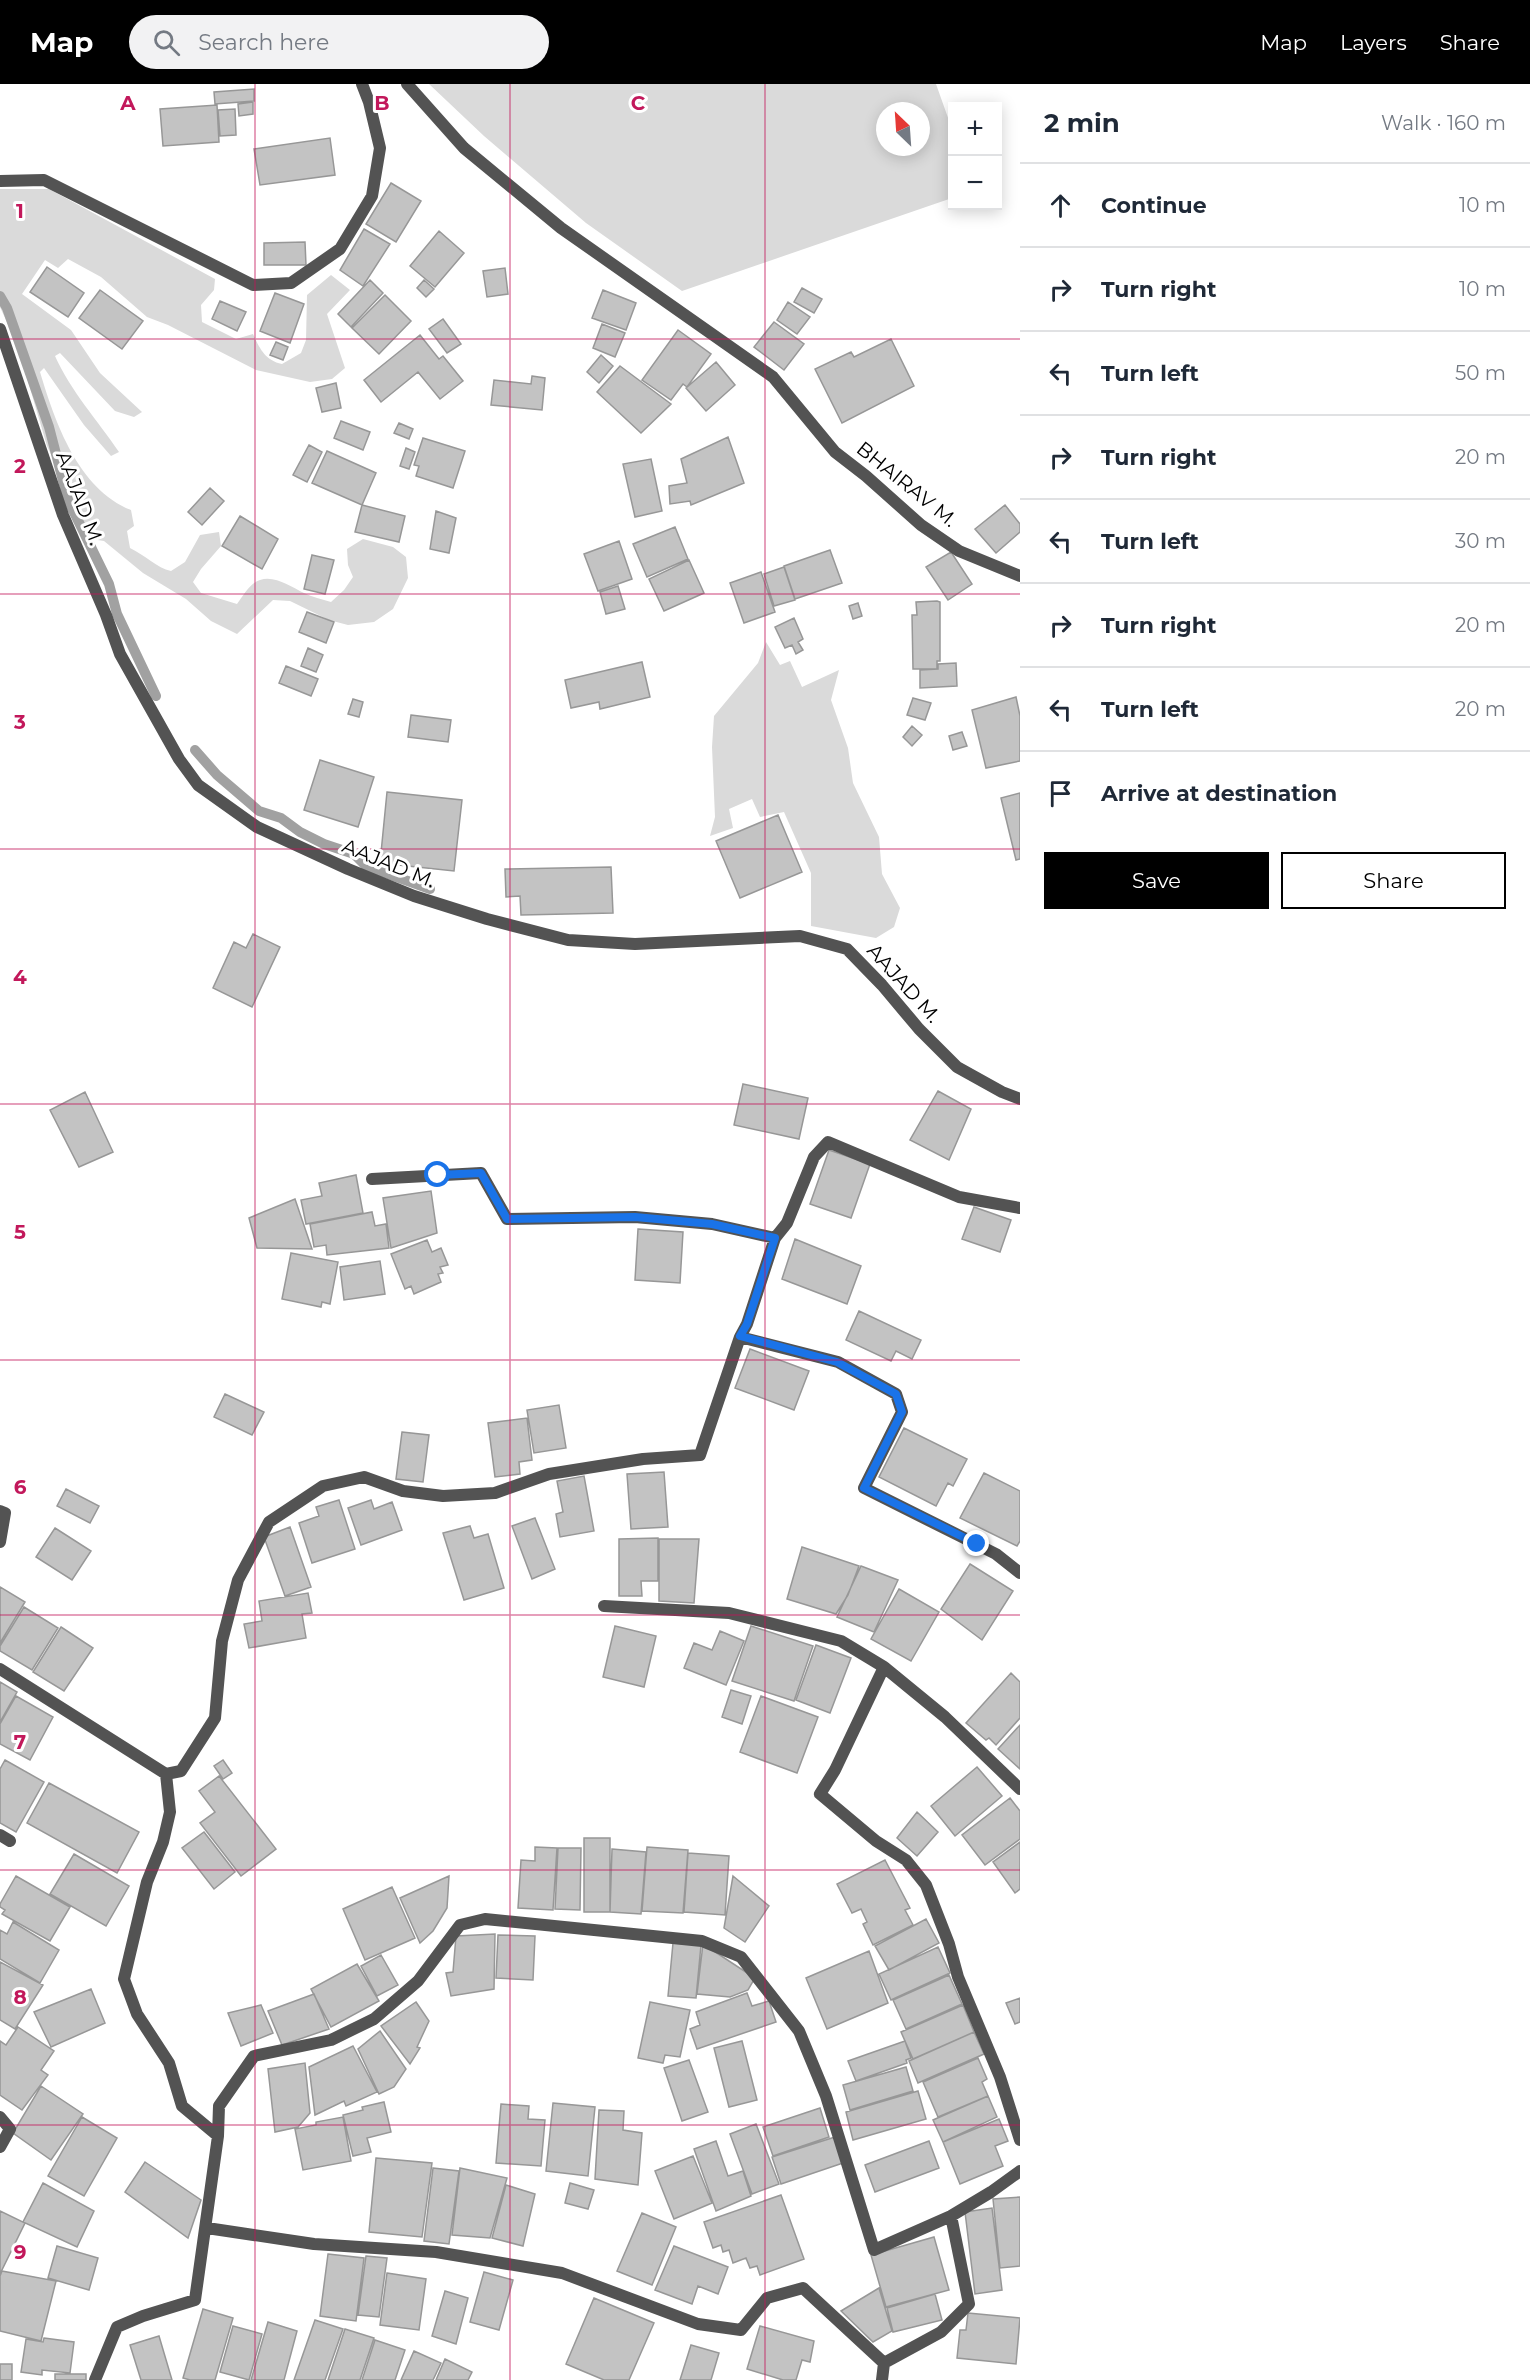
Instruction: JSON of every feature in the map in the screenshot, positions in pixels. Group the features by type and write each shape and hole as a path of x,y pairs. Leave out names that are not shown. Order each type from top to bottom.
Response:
{"street":[{"path":"0,181 45,180 253,285 291,283 340,249 372,196 380,148 369,102 362,84"},
{"name":"BHAIRAV M.","path":"407,84 464,148 561,228 773,377 835,452 921,525 959,551 1020,576"},
{"name":"AAJAD M.","path":"0,329 63,515 106,615 120,654 179,759 198,785 257,827 414,897 568,940 635,945 800,936 847,949 919,1029 957,1067 1002,1092 1020,1099"},
{"path":"0,1669 166,1774 182,1771 215,1718 222,1641 238,1580 269,1522 323,1486 364,1478 403,1491 443,1496 495,1493 549,1474 643,1459 700,1455 775,1238 787,1223 814,1157 828,1143 959,1197 1020,1208"},
{"path":"372,1179 481,1173 507,1219 635,1217 712,1224 775,1238"},
{"path":"740,1336 837,1362 896,1394 902,1412 864,1488 996,1554 1020,1572"},
{"path":"0,1510 5,1513 0,1542"},
{"path":"604,1606 729,1613 841,1641 884,1668 945,1717 1020,1789"},
{"path":"884,1668 835,1770 820,1794 876,1841 906,1860 926,1885 949,1944 958,1977 1000,2077 1020,2140"},
{"path":"166,1774 170,1812 163,1842 147,1882 124,1979 137,2014 169,2063 182,2106 218,2136"},
{"path":"95,2380 117,2327 143,2316 195,2300 207,2228 218,2136 219,2106 254,2056 331,2040 374,2019 418,1981 460,1925 485,1919 702,1941 741,1957 799,2031 826,2096 874,2250 951,2216 1020,2171"},
{"path":"0,2117 10,2129 0,2147"},
{"path":"884,2363 941,2332 969,2304 951,2216"},
{"path":"207,2228 314,2244 436,2252 562,2273 698,2324 741,2330 767,2298 803,2288 884,2363"},
{"path":"882,2380 884,2363"}],"shaded area":[{"path":"429,84 936,84 948,118 948,199 682,291 586,223 484,136"},
{"path":"0,189 49,189 215,279 214,290 201,305 202,322 236,339 253,334 267,357 282,364 301,353 306,340 307,295 331,275 350,290 327,314 345,368 332,379 310,382 256,370 168,325 147,317 101,277 68,259 58,268 45,260 22,294 71,330 100,373 142,412 134,417 115,411 60,353 55,356 76,393 119,452 111,456 84,425 44,368 40,372 53,412 71,452 97,487 112,500 131,510 134,526 127,531 130,548 171,571 185,562 200,535 219,532 221,546 193,582 201,593 237,604 253,584 260,580 271,579 283,582 310,596 331,602 344,590 353,577 348,565 347,549 363,539 393,547 406,557 408,578 393,609 374,622 348,625 329,620 290,601 273,600 237,634 211,621 186,599 143,573 104,541 91,539 47,446 17,344 0,307"},
{"path":"766,642 780,665 790,661 802,687 839,670 831,700 848,748 853,783 879,837 882,874 900,908 894,927 876,938 811,926 811,873 784,812 760,817 752,799 729,809 733,828 710,836 715,817 712,747 714,716 758,663"}],"building":[{"path":"254,89 254,101 215,104 214,92"},
{"path":"253,102 253,114 239,116 238,104"},
{"path":"217,105 219,142 163,146 160,109"},
{"path":"235,109 236,135 220,136 218,110"},
{"path":"330,138 335,175 260,185 254,149"},
{"path":"391,183 421,201 396,242 366,224"},
{"path":"364,229 390,244 363,286 340,270"},
{"path":"439,231 464,253 435,287 410,266"},
{"path":"305,242 306,265 264,265 264,243"},
{"path":"47,267 84,293 68,317 30,292"},
{"path":"505,268 508,294 487,297 483,271"},
{"path":"370,280 383,293 351,327 338,314"},
{"path":"424,280 434,289 426,297 417,288"},
{"path":"802,288 822,299 814,313 794,302"},
{"path":"100,290 143,321 122,349 79,318"},
{"path":"603,290 636,303 626,330 592,318"},
{"path":"275,293 304,304 290,343 260,331"},
{"path":"385,295 411,321 379,354 352,328"},
{"path":"220,301 246,312 237,331 212,319"},
{"path":"788,302 810,317 797,334 777,320"},
{"path":"443,319 461,344 447,353 429,329"},
{"path":"774,322 804,344 784,370 754,347"},
{"path":"602,324 625,333 615,357 593,348"},
{"path":"678,330 711,354 687,387 683,384 671,400 642,380"},
{"path":"420,335 439,359 443,356 463,381 440,399 418,372 381,402 364,380"},
{"path":"891,339 914,386 842,423 815,369 851,352 854,357"},
{"path":"276,342 288,347 283,360 270,355"},
{"path":"601,355 613,366 599,383 587,372"},
{"path":"716,362 735,385 706,411 686,388"},
{"path":"620,366 671,404 641,433 597,392"},
{"path":"532,376 545,378 542,410 491,405 494,380 531,384"},
{"path":"336,383 341,408 322,412 316,388"},
{"path":"341,421 370,432 363,450 334,438"},
{"path":"399,423 413,429 409,439 394,433"},
{"path":"728,437 744,483 691,505 690,501 670,504 669,486 687,483 681,459"},
{"path":"423,438 465,451 453,488 416,476 419,466 414,465"},
{"path":"309,445 322,452 307,482 293,475"},
{"path":"406,448 415,452 409,469 400,466"},
{"path":"327,451 376,473 362,505 312,483"},
{"path":"651,459 662,511 635,517 623,464"},
{"path":"210,488 224,501 202,525 188,512"},
{"path":"362,505 405,516 399,542 355,532"},
{"path":"1005,505 1020,524 1020,532 996,553 975,529"},
{"path":"436,511 456,518 449,553 430,549"},
{"path":"240,516 278,539 262,569 222,546"},
{"path":"675,527 688,559 647,577 633,544"},
{"path":"619,541 632,579 598,591 584,554"},
{"path":"830,550 842,583 795,599 784,566"},
{"path":"951,552 972,584 948,600 926,567"},
{"path":"312,555 334,560 325,594 304,589"},
{"path":"689,560 704,593 664,611 649,579"},
{"path":"784,567 795,600 774,606 764,574"},
{"path":"761,572 775,612 744,623 730,583"},
{"path":"618,586 625,609 606,614 600,592"},
{"path":"916,602 940,602 940,661 937,661 937,669 913,669 912,615 917,615"},
{"path":"858,603 862,616 853,619 849,606"},
{"path":"307,612 334,622 326,643 299,632"},
{"path":"794,618 803,639 798,642 803,650 796,654 792,645 785,648 775,627"},
{"path":"308,648 323,655 316,672 301,666"},
{"path":"642,662 650,697 600,709 599,702 571,708 565,680"},
{"path":"956,663 957,686 920,688 920,670 938,669 938,664"},
{"path":"286,666 318,679 311,696 279,683"},
{"path":"1016,697 1020,716 1020,761 986,768 972,710"},
{"path":"913,698 931,703 925,720 907,715"},
{"path":"353,699 363,702 359,717 348,714"},
{"path":"411,715 451,720 448,742 408,737"},
{"path":"912,726 922,735 912,746 903,737"},
{"path":"962,732 967,746 953,750 949,736"},
{"path":"320,760 374,777 358,827 304,810"},
{"path":"387,792 462,800 454,871 380,863"},
{"path":"1020,793 1020,859 1016,860 1001,798"},
{"path":"778,815 802,872 740,898 716,841"},
{"path":"611,867 613,913 521,915 520,896 506,897 505,869"},
{"path":"253,934 280,947 252,1007 213,988 234,942 246,948"},
{"path":"743,1084 808,1098 799,1139 734,1125"},
{"path":"938,1091 971,1109 949,1160 910,1140"},
{"path":"85,1092 113,1152 79,1167 50,1110"},
{"path":"829,1150 870,1164 851,1218 810,1204"},
{"path":"356,1175 363,1213 306,1224 301,1200 322,1196 319,1183"},
{"path":"431,1191 437,1233 391,1248 383,1198"},
{"path":"295,1199 312,1249 257,1248 249,1218"},
{"path":"974,1207 1011,1220 1000,1252 962,1239"},
{"path":"372,1212 375,1226 386,1224 389,1248 327,1255 326,1245 314,1247 310,1224"},
{"path":"638,1229 683,1232 680,1283 635,1280"},
{"path":"795,1239 861,1266 847,1304 782,1279"},
{"path":"427,1240 432,1252 441,1248 448,1265 440,1267 443,1273 438,1274 441,1282 414,1294 411,1286 405,1289 391,1254"},
{"path":"291,1253 338,1262 330,1304 322,1302 321,1307 282,1299"},
{"path":"380,1261 385,1294 344,1300 340,1267"},
{"path":"859,1311 921,1340 912,1359 896,1351 891,1361 846,1340"},
{"path":"750,1349 809,1371 794,1410 735,1388"},
{"path":"225,1394 264,1412 252,1435 214,1417"},
{"path":"559,1405 566,1448 534,1453 527,1410"},
{"path":"527,1418 532,1460 519,1462 520,1474 495,1477 488,1423"},
{"path":"904,1428 967,1459 953,1486 948,1483 936,1506 879,1477"},
{"path":"402,1432 429,1435 423,1482 396,1479"},
{"path":"664,1472 668,1527 631,1529 627,1474"},
{"path":"984,1473 1020,1491 1020,1541 1017,1546 960,1518"},
{"path":"584,1476 594,1531 560,1537 556,1514 563,1512 557,1481"},
{"path":"66,1489 99,1506 90,1523 57,1506"},
{"path":"339,1500 355,1549 312,1563 299,1523 319,1516 316,1507"},
{"path":"371,1500 374,1509 392,1502 402,1530 361,1545 348,1508"},
{"path":"535,1518 555,1569 532,1579 512,1526"},
{"path":"470,1526 474,1538 488,1534 504,1588 464,1600 443,1533"},
{"path":"290,1527 311,1587 285,1596 264,1537"},
{"path":"55,1528 91,1551 72,1580 36,1557"},
{"path":"658,1538 658,1581 641,1581 642,1596 619,1596 619,1539"},
{"path":"659,1539 699,1539 694,1603 659,1601"},
{"path":"802,1547 859,1566 848,1595 836,1614 787,1599"},
{"path":"970,1564 1013,1591 982,1640 941,1609"},
{"path":"861,1566 898,1580 874,1632 837,1617"},
{"path":"0,1587 25,1602 0,1643"},
{"path":"899,1589 939,1612 911,1661 871,1639"},
{"path":"308,1593 312,1613 302,1614 306,1638 249,1648 244,1624 262,1621 259,1601"},
{"path":"24,1607 58,1628 32,1670 0,1651 0,1646"},
{"path":"615,1626 656,1636 644,1687 603,1677"},
{"path":"751,1626 813,1646 794,1701 732,1681"},
{"path":"61,1627 93,1648 64,1691 33,1672"},
{"path":"720,1631 744,1641 726,1685 684,1668 694,1643 712,1650"},
{"path":"816,1645 851,1658 830,1713 796,1700"},
{"path":"1011,1673 1020,1682 1020,1718 996,1745 989,1738 986,1740 966,1723"},
{"path":"0,1682 17,1692 0,1722"},
{"path":"731,1690 751,1696 742,1724 722,1717"},
{"path":"16,1696 53,1717 30,1760 0,1744 0,1724"},
{"path":"761,1696 818,1717 797,1773 740,1752"},
{"path":"1020,1725 1020,1769 998,1749"},
{"path":"5,1760 44,1782 16,1832 0,1823 0,1769"},
{"path":"223,1760 232,1773 223,1779 214,1766"},
{"path":"977,1767 1002,1796 955,1836 931,1806"},
{"path":"219,1776 276,1849 241,1876 200,1823 215,1812 199,1791"},
{"path":"49,1783 139,1832 117,1873 27,1823"},
{"path":"1010,1798 1020,1811 1020,1839 985,1865 962,1835"},
{"path":"917,1812 938,1832 917,1856 897,1838"},
{"path":"204,1832 235,1872 214,1889 182,1848"},
{"path":"584,1838 610,1838 610,1912 584,1912"},
{"path":"1020,1842 1020,1889 1015,1893 993,1862"},
{"path":"535,1847 557,1848 553,1910 518,1908 521,1860 535,1861"},
{"path":"647,1847 688,1850 683,1913 642,1911"},
{"path":"558,1848 581,1848 580,1910 555,1909"},
{"path":"612,1849 646,1852 641,1914 610,1912"},
{"path":"688,1853 729,1856 725,1915 684,1912"},
{"path":"74,1854 129,1886 106,1926 50,1894"},
{"path":"885,1860 910,1908 905,1910 913,1925 873,1945 863,1924 867,1922 861,1909 852,1913 837,1884"},
{"path":"16,1876 70,1907 50,1941 2,1914 5,1910 0,1907 0,1904"},
{"path":"449,1876 447,1908 433,1931 420,1943 400,1898"},
{"path":"733,1876 769,1906 745,1942 724,1928"},
{"path":"392,1887 415,1938 365,1960 343,1909"},
{"path":"926,1919 939,1943 889,1970 875,1946"},
{"path":"13,1922 59,1950 40,1983 0,1959 0,1930 7,1934"},
{"path":"495,1934 494,1989 451,1996 446,1973 453,1972 456,1936"},
{"path":"498,1935 535,1936 533,1980 496,1978"},
{"path":"673,1943 701,1945 696,1998 668,1996"},
{"path":"703,1944 755,1978 748,1990 730,1997 697,1994"},
{"path":"938,1947 950,1973 891,2000 879,1974"},
{"path":"869,1951 888,2003 827,2029 806,1978"},
{"path":"381,1955 398,1985 377,1996 361,1966"},
{"path":"0,1962 43,1985 15,2029 0,2020"},
{"path":"357,1964 379,2001 331,2027 311,1989"},
{"path":"949,1975 962,2004 906,2029 893,2000"},
{"path":"91,1989 105,2023 51,2047 34,2012"},
{"path":"747,1993 752,2006 769,2001 776,2022 697,2049 690,2029 700,2025 696,2012"},
{"path":"314,1994 329,2029 282,2045 268,2011"},
{"path":"1020,1998 1020,2022 1015,2024 1006,2003"},
{"path":"416,2002 429,2021 417,2047 420,2048 410,2064 381,2026"},
{"path":"650,2002 690,2010 680,2057 665,2055 663,2063 638,2058"},
{"path":"261,2005 273,2033 241,2046 228,2013"},
{"path":"963,2005 974,2032 913,2059 901,2032"},
{"path":"18,2027 54,2051 41,2070 48,2075 22,2110 0,2095 0,2041 6,2045"},
{"path":"380,2031 406,2069 394,2087 379,2094 358,2049"},
{"path":"974,2032 984,2054 918,2083 909,2061"},
{"path":"742,2041 757,2100 729,2107 714,2048"},
{"path":"905,2041 911,2058 906,2060 907,2063 856,2081 848,2061"},
{"path":"353,2046 377,2092 346,2106 344,2101 315,2115 309,2067"},
{"path":"978,2058 987,2079 982,2082 988,2096 938,2117 923,2082"},
{"path":"689,2060 708,2112 682,2121 664,2068"},
{"path":"305,2063 310,2113 298,2127 275,2132 268,2069"},
{"path":"906,2067 913,2091 850,2110 843,2085"},
{"path":"41,2086 83,2114 51,2160 13,2133"},
{"path":"918,2091 926,2119 853,2140 846,2112"},
{"path":"988,2096 997,2117 943,2142 933,2120"},
{"path":"384,2102 391,2132 367,2138 371,2152 353,2156 343,2115 363,2110 362,2107"},
{"path":"553,2103 595,2107 588,2176 546,2171"},
{"path":"501,2104 529,2106 528,2119 545,2120 541,2166 496,2163"},
{"path":"820,2108 829,2137 773,2156 763,2127"},
{"path":"599,2110 624,2111 623,2130 642,2133 638,2185 595,2179"},
{"path":"82,2117 117,2138 84,2196 48,2176"},
{"path":"343,2117 351,2161 303,2170 295,2129"},
{"path":"999,2119 1008,2141 995,2146 1003,2166 960,2184 943,2142"},
{"path":"756,2124 779,2184 752,2194 730,2134"},
{"path":"835,2137 843,2163 781,2184 772,2157"},
{"path":"716,2141 728,2176 743,2171 751,2196 716,2211 694,2149"},
{"path":"929,2141 939,2168 875,2192 865,2165"},
{"path":"693,2156 712,2203 674,2219 655,2171"},
{"path":"376,2158 432,2163 422,2237 369,2232"},
{"path":"145,2162 201,2200 188,2238 125,2192"},
{"path":"433,2168 459,2171 449,2244 424,2241"},
{"path":"460,2168 507,2178 490,2238 452,2235"},
{"path":"43,2183 94,2211 77,2247 23,2222"},
{"path":"570,2183 594,2190 588,2209 565,2203"},
{"path":"506,2185 535,2194 523,2246 492,2238"},
{"path":"781,2195 804,2259 760,2275 757,2266 750,2268 746,2258 733,2263 729,2250 723,2252 721,2245 713,2248 704,2222"},
{"path":"1020,2197 1020,2266 1000,2268 993,2199"},
{"path":"992,2208 1002,2290 975,2294 965,2212"},
{"path":"0,2211 25,2223 0,2274"},
{"path":"642,2213 676,2227 652,2285 617,2271"},
{"path":"934,2237 949,2290 886,2307 871,2255"},
{"path":"57,2246 98,2258 89,2290 48,2278"},
{"path":"674,2246 728,2267 718,2294 698,2286 692,2304 655,2290"},
{"path":"328,2254 364,2258 356,2321 320,2316"},
{"path":"366,2256 387,2258 379,2317 358,2315"},
{"path":"2,2271 56,2281 41,2341 0,2331 0,2276"},
{"path":"484,2272 513,2280 499,2330 470,2322"},
{"path":"387,2273 426,2279 419,2330 380,2325"},
{"path":"879,2288 892,2331 873,2342 841,2311"},
{"path":"445,2291 468,2298 456,2344 432,2336"},
{"path":"935,2294 942,2320 893,2332 887,2308"},
{"path":"594,2298 654,2323 629,2380 604,2380 566,2364"},
{"path":"203,2309 233,2318 215,2380 190,2380 183,2378"},
{"path":"968,2313 1020,2318 1016,2364 957,2358 960,2330 966,2330"},
{"path":"315,2320 343,2329 325,2380 294,2380"},
{"path":"268,2322 297,2331 284,2380 251,2380"},
{"path":"233,2326 262,2334 249,2380 220,2372"},
{"path":"760,2326 814,2341 810,2362 802,2360 796,2380 783,2380 747,2369"},
{"path":"345,2329 374,2338 360,2380 328,2380"},
{"path":"159,2336 172,2380 141,2380 130,2345"},
{"path":"44,2338 74,2342 70,2373 42,2370 42,2375 21,2372 26,2339 43,2342"},
{"path":"375,2340 405,2350 395,2380 362,2380"},
{"path":"691,2345 719,2353 711,2380 680,2380"},
{"path":"414,2351 441,2363 433,2380 401,2380"},
{"path":"445,2359 472,2372 468,2380 436,2380"},
{"path":"0,2364 12,2364 12,2380 0,2380"},
{"path":"55,2374 86,2374 86,2380 55,2380"}],"waterway":[{"path":"0,296 7,308 49,427 68,500 109,584 117,614 156,696"},
{"path":"195,750 217,775 259,811 281,818 300,832 324,844 354,854 366,866 430,889"}],"route":[{"path":"438,1175 481,1173 507,1219 635,1217 712,1224 775,1238 747,1324 740,1336 837,1362 896,1394 902,1412 864,1488 977,1544"}]}
